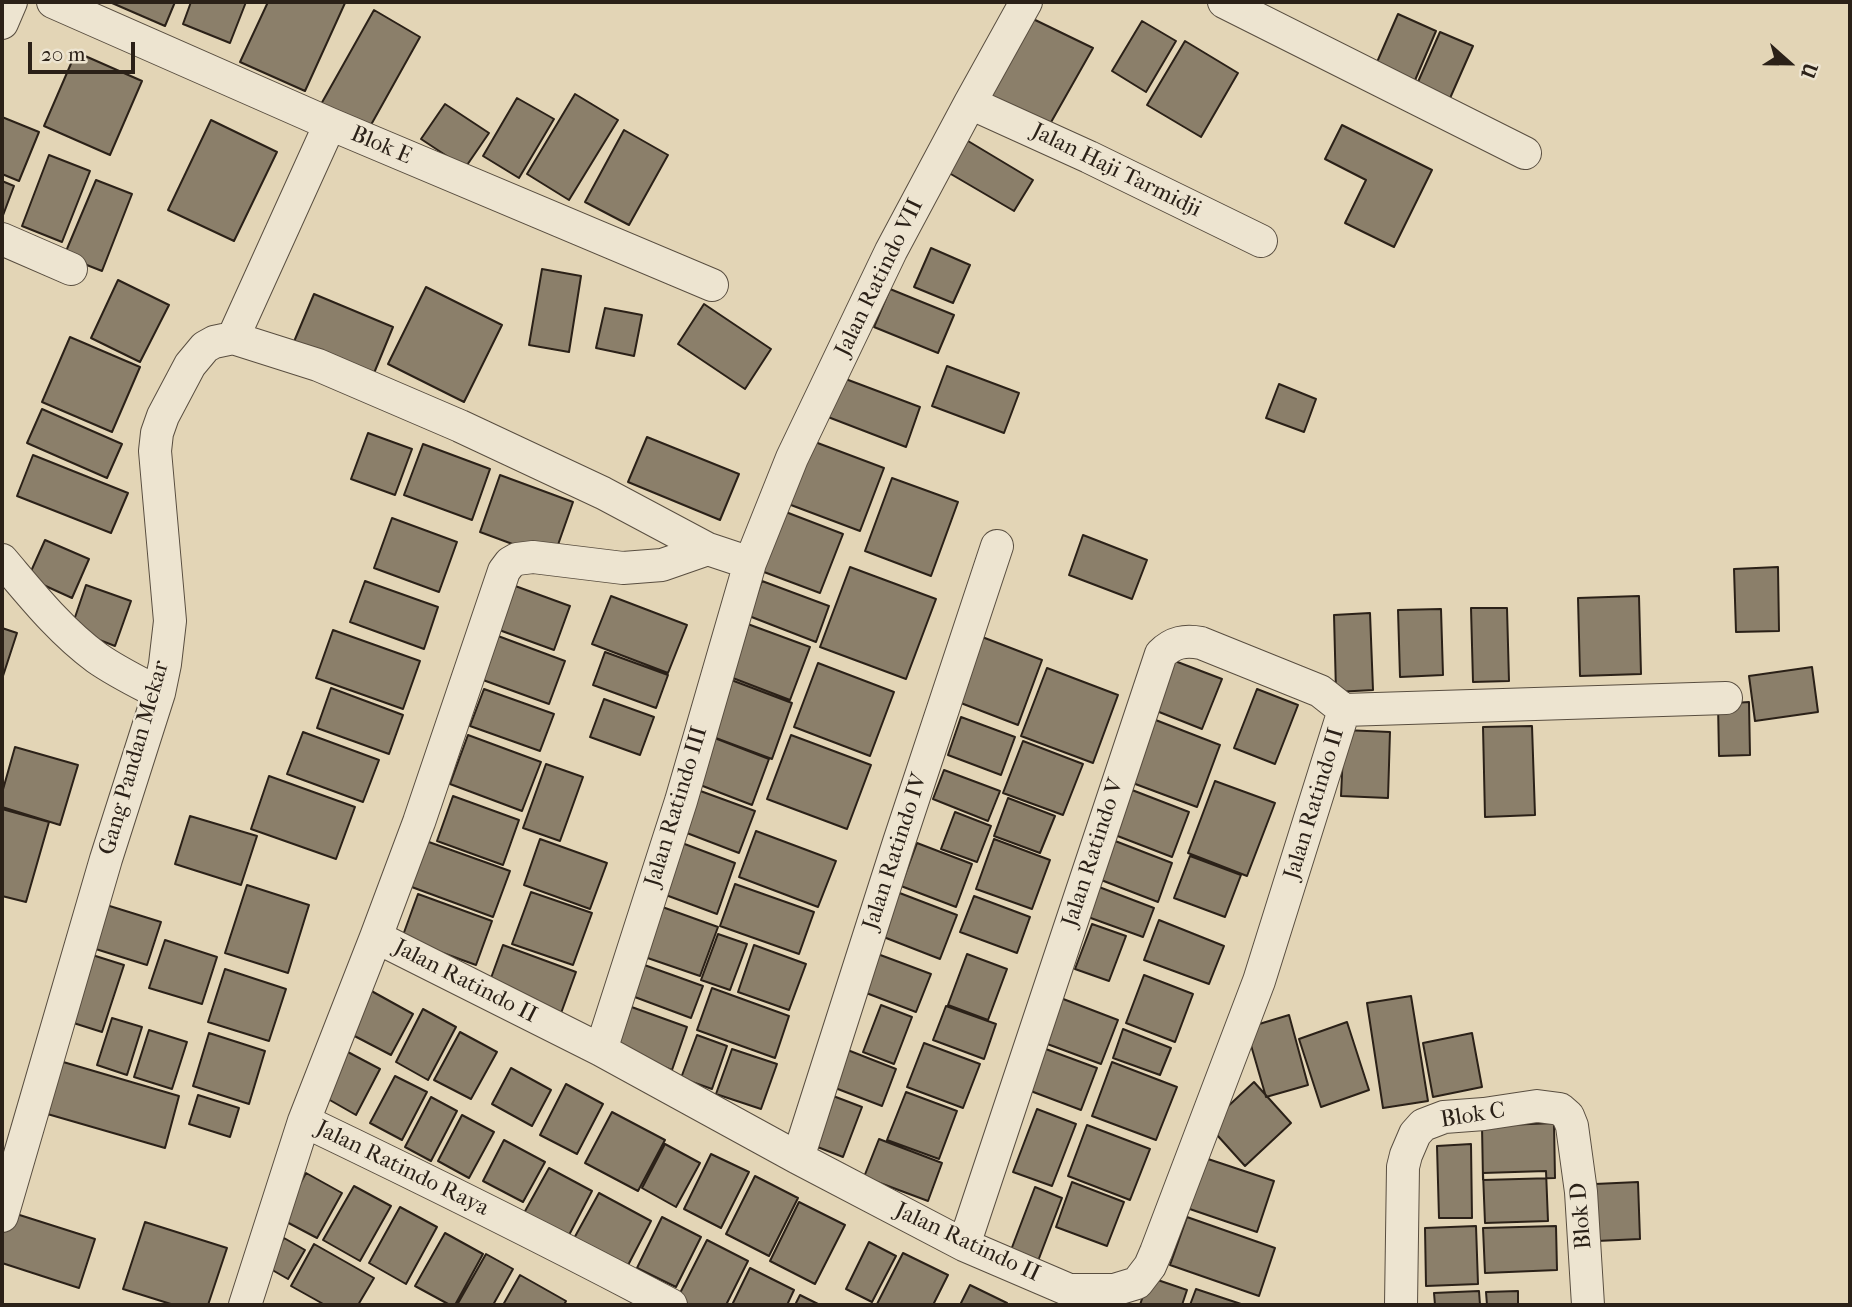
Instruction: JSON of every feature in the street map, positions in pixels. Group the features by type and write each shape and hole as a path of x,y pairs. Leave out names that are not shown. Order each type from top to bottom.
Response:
{"street":[{"path":"2,23 11,2"},
{"name":"Blok E","path":"53,2 330,124 712,285"},
{"name":"Jalan Ratindo VII","path":"750,563 792,458 891,251 1026,2"},
{"path":"1224,2 1525,153"},
{"name":"Jalan Haji Tarmidji","path":"970,103 1261,241"},
{"path":"330,124 233,338 318,365 460,426 603,493 708,549 750,563"},
{"path":"2,239 71,268"},
{"name":"Gang Pandan Mekar","path":"2,1216 106,859 159,693 165,664 170,621 155,451 157,433 190,365 205,347 233,338"},
{"name":"Jalan Ratindo IV","path":"798,1158 997,546"},
{"path":"304,1121 419,822 504,571 517,559 533,557 622,568 663,565 708,549"},
{"path":"2,559 57,623 95,656 159,693"},
{"name":"Jalan Ratindo III","path":"601,1051 681,801 750,563"},
{"name":"Jalan Ratindo V","path":"964,1245 1161,654 1175,644 1189,641 1201,643 1320,691 1344,710"},
{"path":"1344,710 1726,698"},
{"name":"Jalan Ratindo II","path":"376,937 601,1051 964,1245 1069,1290 1114,1290 1137,1283 1150,1266 1259,981 1344,710"},
{"name":"Blok C","path":"1401,1305 1403,1167 1415,1134 1423,1125 1444,1117 1537,1106 1560,1109 1568,1116 1572,1126"},
{"name":"Jalan Ratindo Raya","path":"245,1305 304,1121 449,1191 671,1305"},
{"name":"Blok D","path":"1572,1126 1588,1305"}],"building":[{"path":"112,2 175,2 165,26"},
{"path":"191,2 246,2 230,43 183,24"},
{"path":"268,2 345,3 305,91 240,62"},
{"path":"374,10 420,37 367,132 320,106"},
{"path":"1398,14 1436,31 1413,85 1374,69"},
{"path":"1029,17 1093,48 1050,124 984,95"},
{"path":"1142,21 1176,41 1146,92 1112,71"},
{"path":"1440,32 1473,46 1447,105 1414,91"},
{"path":"1185,41 1238,73 1201,137 1147,105"},
{"path":"76,52 142,81 110,155 44,126"},
{"path":"575,94 618,120 569,200 527,174"},
{"path":"517,98 554,119 519,178 483,156"},
{"path":"445,104 489,133 465,168 421,139"},
{"path":"2,117 39,132 19,181 2,174"},
{"path":"211,120 277,152 234,241 168,210"},
{"path":"1342,125 1432,170 1394,247 1345,223 1366,180 1325,159"},
{"path":"624,130 668,155 629,225 585,202"},
{"path":"963,138 1033,180 1014,211 944,170"},
{"path":"49,155 90,171 62,242 22,226"},
{"path":"96,180 132,194 102,271 64,256"},
{"path":"2,181 14,186 2,218"},
{"path":"931,248 970,265 953,303 914,287"},
{"path":"542,269 581,276 569,352 529,345"},
{"path":"118,280 169,305 140,362 91,338"},
{"path":"426,287 502,325 464,402 388,364"},
{"path":"890,289 954,315 938,353 874,327"},
{"path":"314,294 393,327 372,378 293,344"},
{"path":"704,304 771,349 745,389 678,344"},
{"path":"605,308 642,315 634,356 596,348"},
{"path":"70,337 140,367 112,432 42,402"},
{"path":"947,366 1019,393 1004,433 932,406"},
{"path":"843,378 920,407 906,447 828,417"},
{"path":"1279,384 1316,399 1304,432 1266,418"},
{"path":"42,409 122,444 107,478 27,443"},
{"path":"368,433 412,449 395,495 351,479"},
{"path":"647,437 739,474 720,520 628,482"},
{"path":"807,439 884,468 860,531 783,502"},
{"path":"423,444 490,469 472,520 404,495"},
{"path":"33,455 128,493 111,533 17,496"},
{"path":"500,475 573,502 553,559 480,532"},
{"path":"892,478 958,502 931,576 865,551"},
{"path":"778,509 843,534 820,593 756,569"},
{"path":"392,518 457,542 439,592 374,568"},
{"path":"1083,535 1147,560 1132,599 1069,575"},
{"path":"45,540 89,559 72,598 28,578"},
{"path":"850,567 936,599 906,679 820,647"},
{"path":"1778,567 1779,631 1736,632 1734,569"},
{"path":"365,581 438,607 424,649 350,622"},
{"path":"762,581 829,606 816,642 749,616"},
{"path":"507,583 570,606 554,650 491,627"},
{"path":"86,585 131,601 115,646 71,629"},
{"path":"611,596 687,625 668,673 592,644"},
{"path":"1639,596 1641,674 1580,676 1578,598"},
{"path":"1471,608 1507,608 1509,681 1473,682"},
{"path":"1441,609 1443,675 1400,677 1398,610"},
{"path":"1370,613 1373,690 1336,692 1334,615"},
{"path":"745,623 810,647 790,700 725,675"},
{"path":"2,628 17,633 2,679"},
{"path":"333,630 420,661 403,709 316,678"},
{"path":"977,635 1042,660 1018,725 953,700"},
{"path":"498,636 565,661 549,704 483,680"},
{"path":"605,652 668,675 656,708 593,685"},
{"path":"1167,658 1222,679 1202,729 1149,708"},
{"path":"818,663 894,692 870,756 794,727"},
{"path":"1812,667 1818,712 1755,721 1749,676"},
{"path":"1047,668 1118,695 1093,763 1021,736"},
{"path":"726,678 792,703 772,759 705,734"},
{"path":"331,688 403,715 389,754 317,728"},
{"path":"484,689 554,714 540,751 470,726"},
{"path":"1257,689 1298,705 1275,764 1234,748"},
{"path":"604,699 654,717 640,755 590,737"},
{"path":"1749,702 1750,755 1719,756 1718,704"},
{"path":"961,717 1015,737 1001,775 948,755"},
{"path":"1153,719 1220,745 1197,807 1130,782"},
{"path":"1532,726 1535,815 1485,817 1483,727"},
{"path":"1344,730 1390,732 1388,798 1341,796"},
{"path":"303,732 379,760 363,802 287,774"},
{"path":"468,735 541,762 522,811 450,784"},
{"path":"791,735 871,765 847,829 767,799"},
{"path":"712,737 769,759 752,805 695,783"},
{"path":"1023,741 1083,764 1063,815 1003,793"},
{"path":"15,747 78,765 60,825 2,807 2,793"},
{"path":"546,764 583,777 560,841 523,828"},
{"path":"944,770 1000,791 988,821 933,799"},
{"path":"269,776 355,807 336,859 251,829"},
{"path":"1215,781 1275,803 1247,876 1188,853"},
{"path":"695,789 755,811 739,853 679,830"},
{"path":"1132,790 1189,812 1172,857 1115,835"},
{"path":"453,796 519,820 503,865 437,841"},
{"path":"1008,798 1055,816 1040,853 994,836"},
{"path":"2,809 49,822 26,902 2,896"},
{"path":"955,812 991,826 977,862 941,849"},
{"path":"190,816 257,836 241,885 175,864"},
{"path":"756,831 836,861 818,907 739,877"},
{"path":"540,839 607,863 590,909 524,885"},
{"path":"994,839 1050,860 1032,909 976,889"},
{"path":"1110,839 1172,863 1158,902 1096,878"},
{"path":"674,840 735,863 717,914 655,891"},
{"path":"426,841 510,871 493,917 409,886"},
{"path":"917,843 972,864 956,907 901,886"},
{"path":"1190,856 1241,875 1225,917 1174,898"},
{"path":"735,884 814,912 799,954 720,926"},
{"path":"247,885 309,905 288,973 225,953"},
{"path":"1099,887 1154,908 1143,937 1088,917"},
{"path":"531,892 592,913 573,965 512,944"},
{"path":"897,892 957,915 940,959 881,936"},
{"path":"418,894 492,921 476,965 402,938"},
{"path":"974,896 1030,917 1017,953 960,932"},
{"path":"100,903 161,922 147,965 86,946"},
{"path":"654,904 718,927 700,976 636,954"},
{"path":"1159,920 1224,946 1209,984 1144,960"},
{"path":"1092,924 1126,936 1109,981 1075,969"},
{"path":"718,934 747,944 730,990 701,980"},
{"path":"165,940 217,957 202,1004 149,988"},
{"path":"503,945 576,972 560,1016 487,989"},
{"path":"754,945 806,964 789,1010 738,992"},
{"path":"86,953 124,965 102,1032 64,1020"},
{"path":"875,953 931,974 916,1012 861,991"},
{"path":"967,954 1007,969 988,1020 948,1005"},
{"path":"636,962 703,986 691,1018 624,993"},
{"path":"225,969 286,989 269,1041 208,1022"},
{"path":"1144,975 1193,994 1175,1042 1126,1023"},
{"path":"366,988 413,1014 391,1055 343,1030"},
{"path":"712,988 789,1016 775,1058 697,1030"},
{"path":"1411,996 1428,1101 1383,1108 1367,1003"},
{"path":"1058,997 1118,1020 1101,1064 1042,1042"},
{"path":"626,1005 687,1027 672,1070 611,1047"},
{"path":"881,1005 912,1017 894,1064 863,1052"},
{"path":"946,1006 996,1024 984,1059 933,1040"},
{"path":"423,1009 456,1027 428,1080 396,1062"},
{"path":"1289,1015 1308,1085 1266,1097 1246,1028"},
{"path":"112,1018 142,1027 127,1075 97,1065"},
{"path":"1347,1022 1369,1090 1321,1107 1299,1039"},
{"path":"1123,1029 1171,1048 1160,1075 1113,1058"},
{"path":"149,1030 187,1042 172,1089 134,1077"},
{"path":"460,1032 497,1052 471,1099 434,1080"},
{"path":"209,1033 265,1051 249,1104 193,1086"},
{"path":"1472,1033 1482,1087 1433,1097 1423,1043"},
{"path":"697,1035 727,1046 712,1089 681,1078"},
{"path":"924,1043 980,1064 963,1108 907,1087"},
{"path":"1043,1048 1097,1068 1081,1110 1028,1090"},
{"path":"732,1049 777,1064 761,1109 716,1094"},
{"path":"845,1049 896,1069 882,1106 830,1086"},
{"path":"344,1050 380,1069 356,1115 321,1095"},
{"path":"53,1059 179,1096 165,1148 37,1111"},
{"path":"1112,1062 1177,1087 1156,1140 1092,1116"},
{"path":"511,1068 551,1090 532,1126 492,1104"},
{"path":"395,1076 427,1092 402,1140 370,1123"},
{"path":"1254,1082 1291,1123 1245,1166 1208,1125"},
{"path":"566,1084 603,1104 577,1154 540,1135"},
{"path":"906,1092 957,1111 939,1159 887,1140"},
{"path":"828,1094 862,1107 843,1157 810,1144"},
{"path":"198,1095 239,1108 230,1137 189,1124"},
{"path":"431,1097 457,1111 431,1161 405,1147"},
{"path":"1037,1109 1076,1124 1052,1186 1013,1172"},
{"path":"612,1112 665,1140 638,1191 585,1163"},
{"path":"462,1115 494,1132 469,1178 438,1161"},
{"path":"1554,1123 1555,1178 1483,1180 1482,1126"},
{"path":"1087,1125 1150,1149 1130,1200 1068,1176"},
{"path":"879,1139 942,1163 928,1201 864,1177"},
{"path":"504,1140 545,1162 523,1202 483,1181"},
{"path":"665,1144 700,1163 676,1207 642,1188"},
{"path":"1471,1144 1472,1218 1439,1218 1437,1146"},
{"path":"711,1154 749,1172 721,1228 684,1209"},
{"path":"1196,1155 1274,1181 1257,1232 1178,1205"},
{"path":"549,1168 592,1191 568,1237 524,1213"},
{"path":"1546,1171 1548,1221 1485,1223 1483,1173"},
{"path":"306,1173 342,1193 317,1238 281,1219"},
{"path":"755,1176 798,1198 769,1256 726,1234"},
{"path":"1072,1182 1124,1202 1107,1246 1056,1227"},
{"path":"1638,1182 1640,1239 1597,1241 1595,1184"},
{"path":"354,1186 391,1206 360,1261 323,1240"},
{"path":"1035,1187 1062,1198 1038,1261 1011,1250"},
{"path":"599,1193 651,1221 625,1271 572,1242"},
{"path":"799,1202 845,1225 815,1284 770,1261"},
{"path":"400,1207 437,1227 406,1284 369,1263"},
{"path":"7,1211 95,1239 79,1288 2,1263 2,1226"},
{"path":"662,1217 701,1237 676,1287 637,1268"},
{"path":"1187,1217 1275,1248 1259,1296 1170,1265"},
{"path":"145,1222 227,1248 208,1305 174,1305 123,1289"},
{"path":"1476,1226 1478,1284 1426,1286 1425,1228"},
{"path":"1556,1226 1557,1270 1485,1273 1483,1228"},
{"path":"445,1233 483,1254 455,1305 450,1305 415,1286"},
{"path":"284,1238 305,1250 288,1279 267,1267"},
{"path":"707,1240 748,1261 726,1305 690,1305 677,1299"},
{"path":"869,1242 896,1256 872,1302 846,1289"},
{"path":"314,1244 374,1278 358,1305 325,1305 291,1286"},
{"path":"903,1253 948,1275 933,1305 877,1304"},
{"path":"486,1254 513,1269 493,1305 457,1305"},
{"path":"750,1268 794,1290 787,1305 732,1305"},
{"path":"520,1275 566,1301 564,1305 503,1305"},
{"path":"1149,1277 1187,1290 1182,1305 1140,1305"},
{"path":"970,1285 1007,1303 1006,1305 960,1305"},
{"path":"1196,1289 1244,1305 1190,1305"},
{"path":"1479,1291 1480,1305 1435,1305 1434,1293"},
{"path":"1518,1291 1518,1305 1487,1305 1486,1292"},
{"path":"800,1295 820,1305 795,1305"}]}
